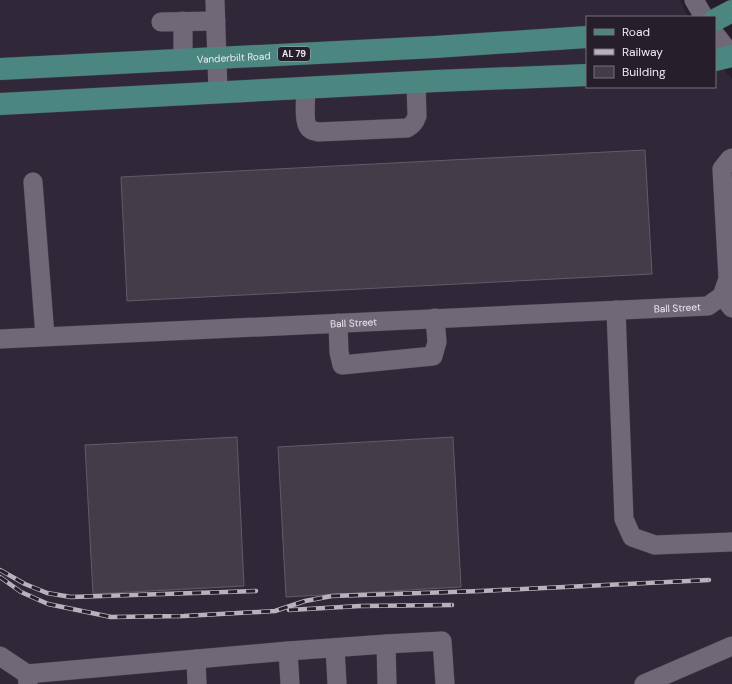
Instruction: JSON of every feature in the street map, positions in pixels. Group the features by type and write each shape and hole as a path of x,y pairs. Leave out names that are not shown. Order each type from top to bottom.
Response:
{"main road":[{"path":"716,19 732,11"},
{"name":"Vanderbilt Road","path":"0,69 586,38"},
{"path":"716,60 732,56"},
{"path":"0,104 306,87 586,75"}],"street":[{"path":"215,0 218,92"},
{"path":"694,0 703,16"},
{"path":"183,21 183,59"},
{"path":"161,22 216,21"},
{"path":"716,35 732,56"},
{"path":"306,87 307,122 309,128 313,131 407,128 416,122 416,82"},
{"path":"721,303 728,279 722,169 732,158"},
{"path":"33,182 45,336"},
{"name":"Ball Street","path":"0,338 616,310 721,303"},
{"path":"616,310 624,519 628,529 632,537 655,545 732,542"},
{"path":"338,323 339,352 342,365 433,356 437,342 435,318"},
{"path":"0,656 28,679 196,659 288,651 442,641 445,684"},
{"path":"386,644 387,684"},
{"path":"644,684 732,646"},
{"path":"335,648 337,684"},
{"path":"288,651 290,684"},
{"path":"196,659 197,684"}],"shaded area":[{"path":"0,0 680,0 688,16 586,16 586,88 716,88 716,60 732,79 732,684 0,684"}],"building":[{"path":"645,150 652,274 127,301 121,177"},
{"path":"237,437 244,586 93,594 85,445"},
{"path":"453,437 461,587 286,597 278,447"}],"railway":[{"path":"0,570 25,584 47,593 71,597 256,591"},
{"path":"0,577 21,592 48,604 111,617 184,616 275,611 305,601 332,596 481,591 709,580"},
{"path":"289,610 360,606 452,605"}]}
